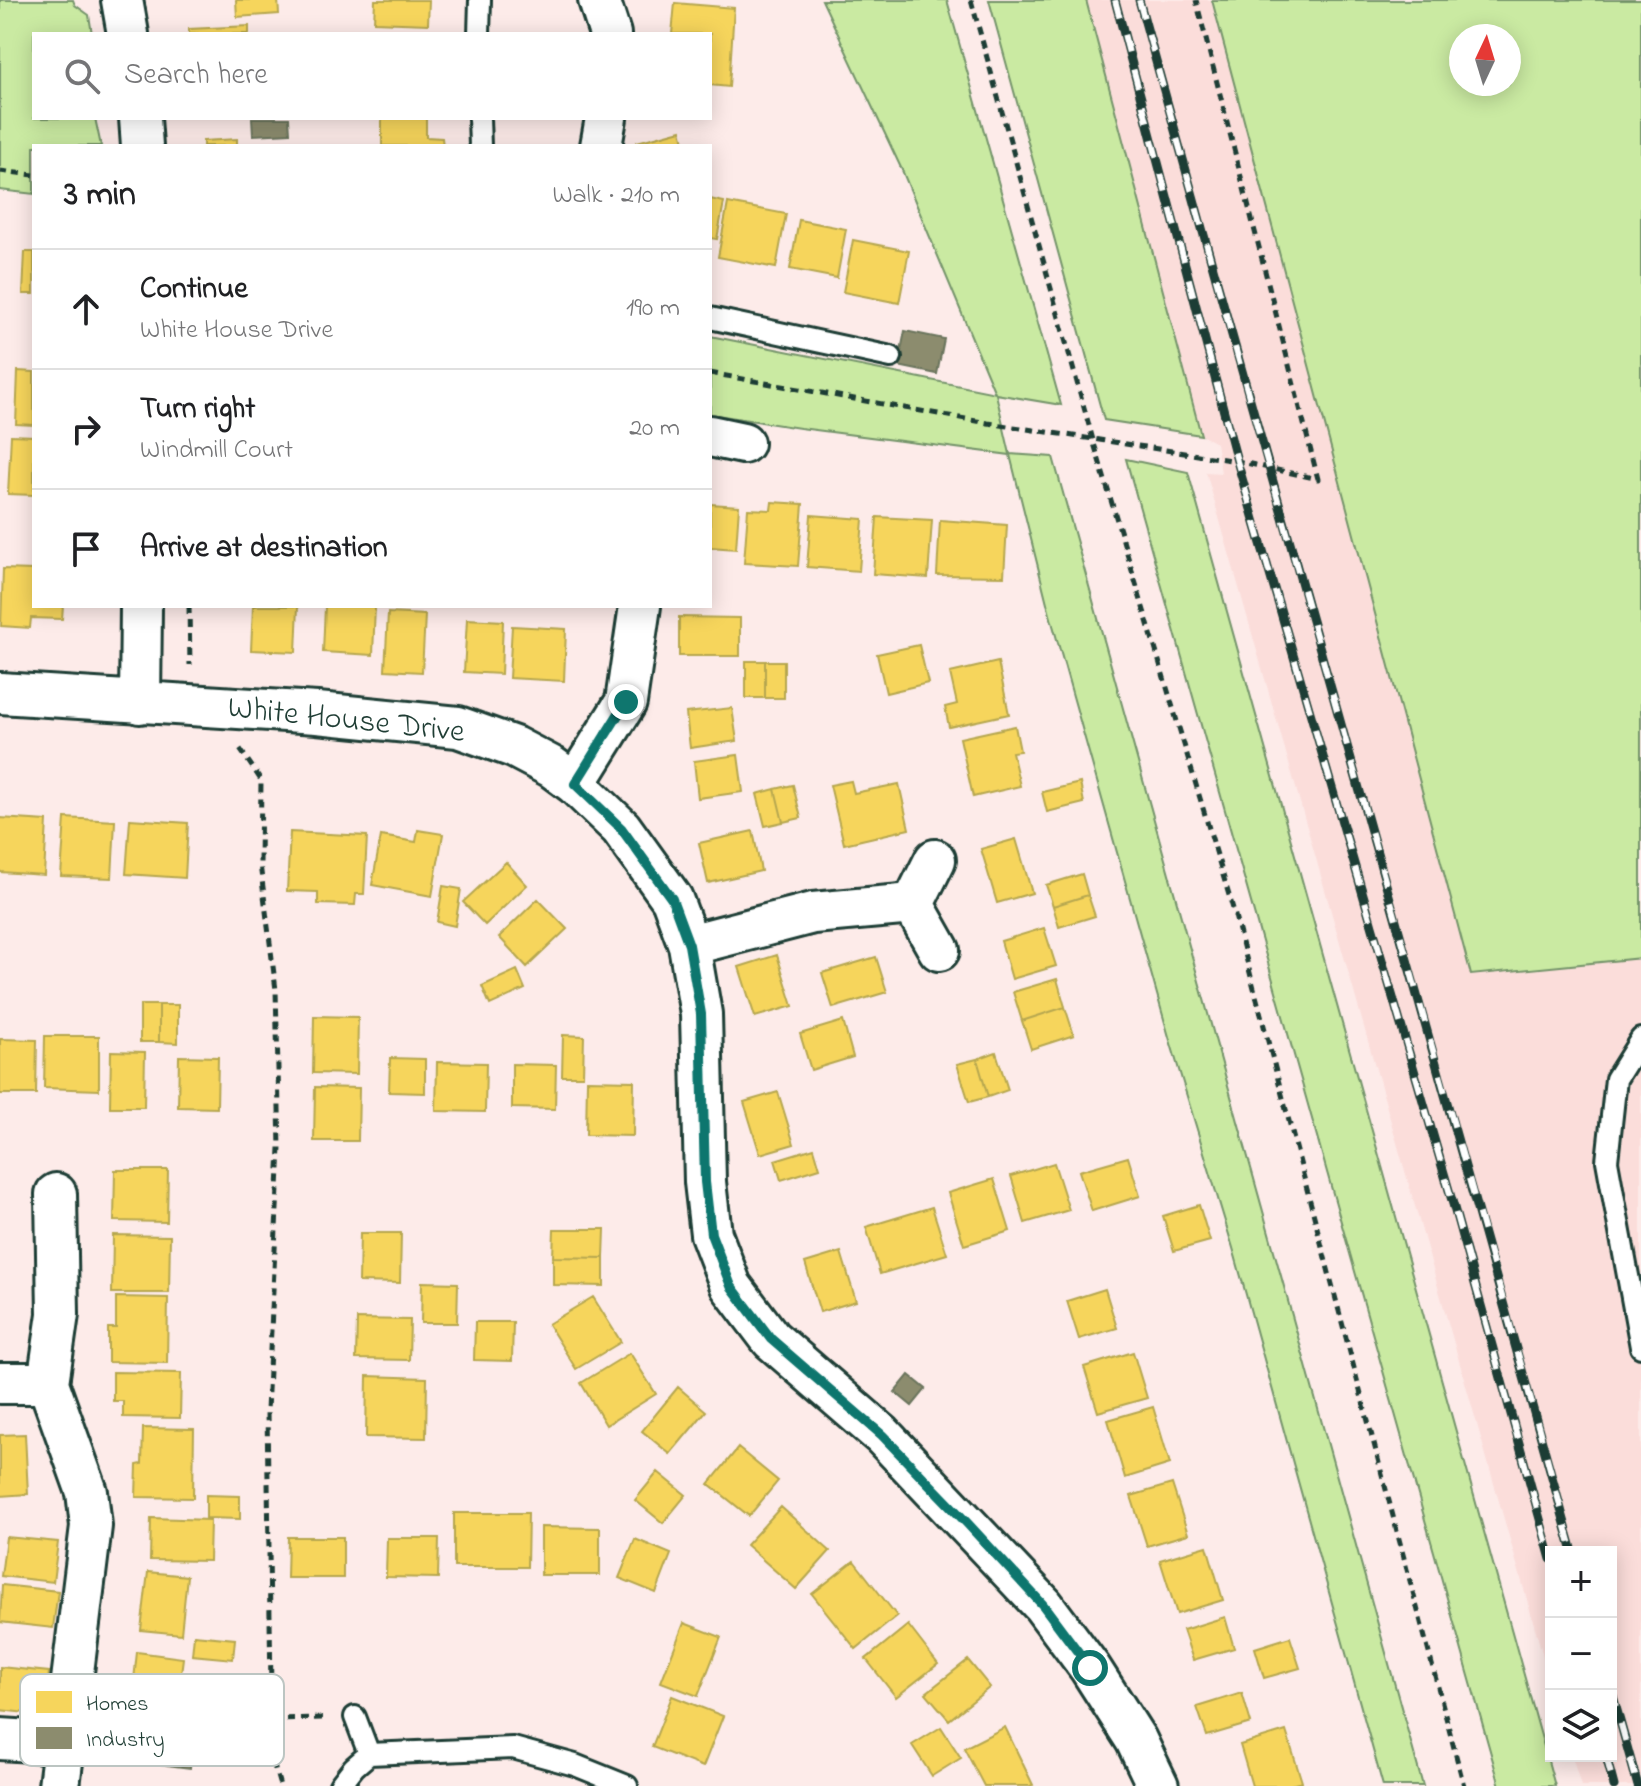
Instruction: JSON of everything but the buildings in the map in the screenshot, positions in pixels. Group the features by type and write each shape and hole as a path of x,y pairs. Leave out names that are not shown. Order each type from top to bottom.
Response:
{"street":[{"path":"122,0 128,32"},
{"path":"599,0 609,32"},
{"path":"140,120 142,144"},
{"path":"601,144 606,120"},
{"path":"140,703 141,608"},
{"path":"575,784 626,702 640,608"},
{"name":"White House Drive","path":"0,693 317,713 458,727 514,747 552,767 575,784 621,828 672,899 689,945 701,1014 705,1182 711,1234 731,1286 771,1339 882,1435 1043,1605 1090,1668 1136,1740 1158,1786"},
{"path":"913,904 935,860"},
{"path":"689,945 813,913 913,904"},
{"path":"913,904 939,950"},
{"path":"56,1194 58,1314 48,1383 87,1492 91,1526 73,1674"},
{"path":"0,1383 48,1383"},
{"path":"0,1739 20,1740"},
{"path":"59,1786 61,1766"}],"lane":[{"path":"479,32 480,0"},
{"path":"479,120 480,144"},
{"path":"712,318 891,357"},
{"path":"1641,1039 1616,1079 1607,1161 1641,1347"},
{"path":"355,1717 369,1754"},
{"path":"340,1785 369,1754 513,1748 575,1765 627,1786"}],"path":[{"path":"971,0 1093,440 1234,912 1464,1786"},
{"path":"712,373 1093,440 1237,461 1318,479 1196,0"},
{"path":"0,171 32,175"},
{"path":"189,608 191,706"},
{"path":"228,748 241,749 261,780 260,864 276,990 280,1148 267,1411 271,1674"},
{"path":"284,1719 355,1717"},
{"path":"274,1766 280,1786"}],"shaded area":[{"path":"1086,0 1641,0 1641,1786 1581,1786 1574,1762 1617,1762 1617,1546 1545,1546 1545,1663 1206,472 1221,473 1216,443 1201,435"}],"green space":[{"path":"0,0 73,0 89,15 92,32 32,32 32,120 95,120 101,144 32,144 32,194 0,190"},
{"path":"822,0 947,0 1061,405 996,394 1010,454 1053,457 1423,1786 1383,1786 1233,1248 1169,1037 1049,611 1010,455 712,414 712,336 995,393 902,170"},
{"path":"989,0 1086,0 1201,435 1104,420"},
{"path":"1212,0 1641,0 1641,958 1471,975"},
{"path":"1126,459 1188,472 1545,1750 1545,1762 1548,1762 1555,1786 1500,1786"}],"railway":[{"path":"1115,0 1237,461 1453,1204 1547,1546"},
{"path":"1139,0 1571,1546"},
{"path":"1611,1690 1638,1786"},
{"path":"1608,1762 1614,1786"}],"route":[{"path":"626,702 575,784 621,828 672,899 689,945 701,1014 705,1182 711,1234 731,1286 771,1339 882,1435 967,1523 1043,1605 1090,1668"}]}
